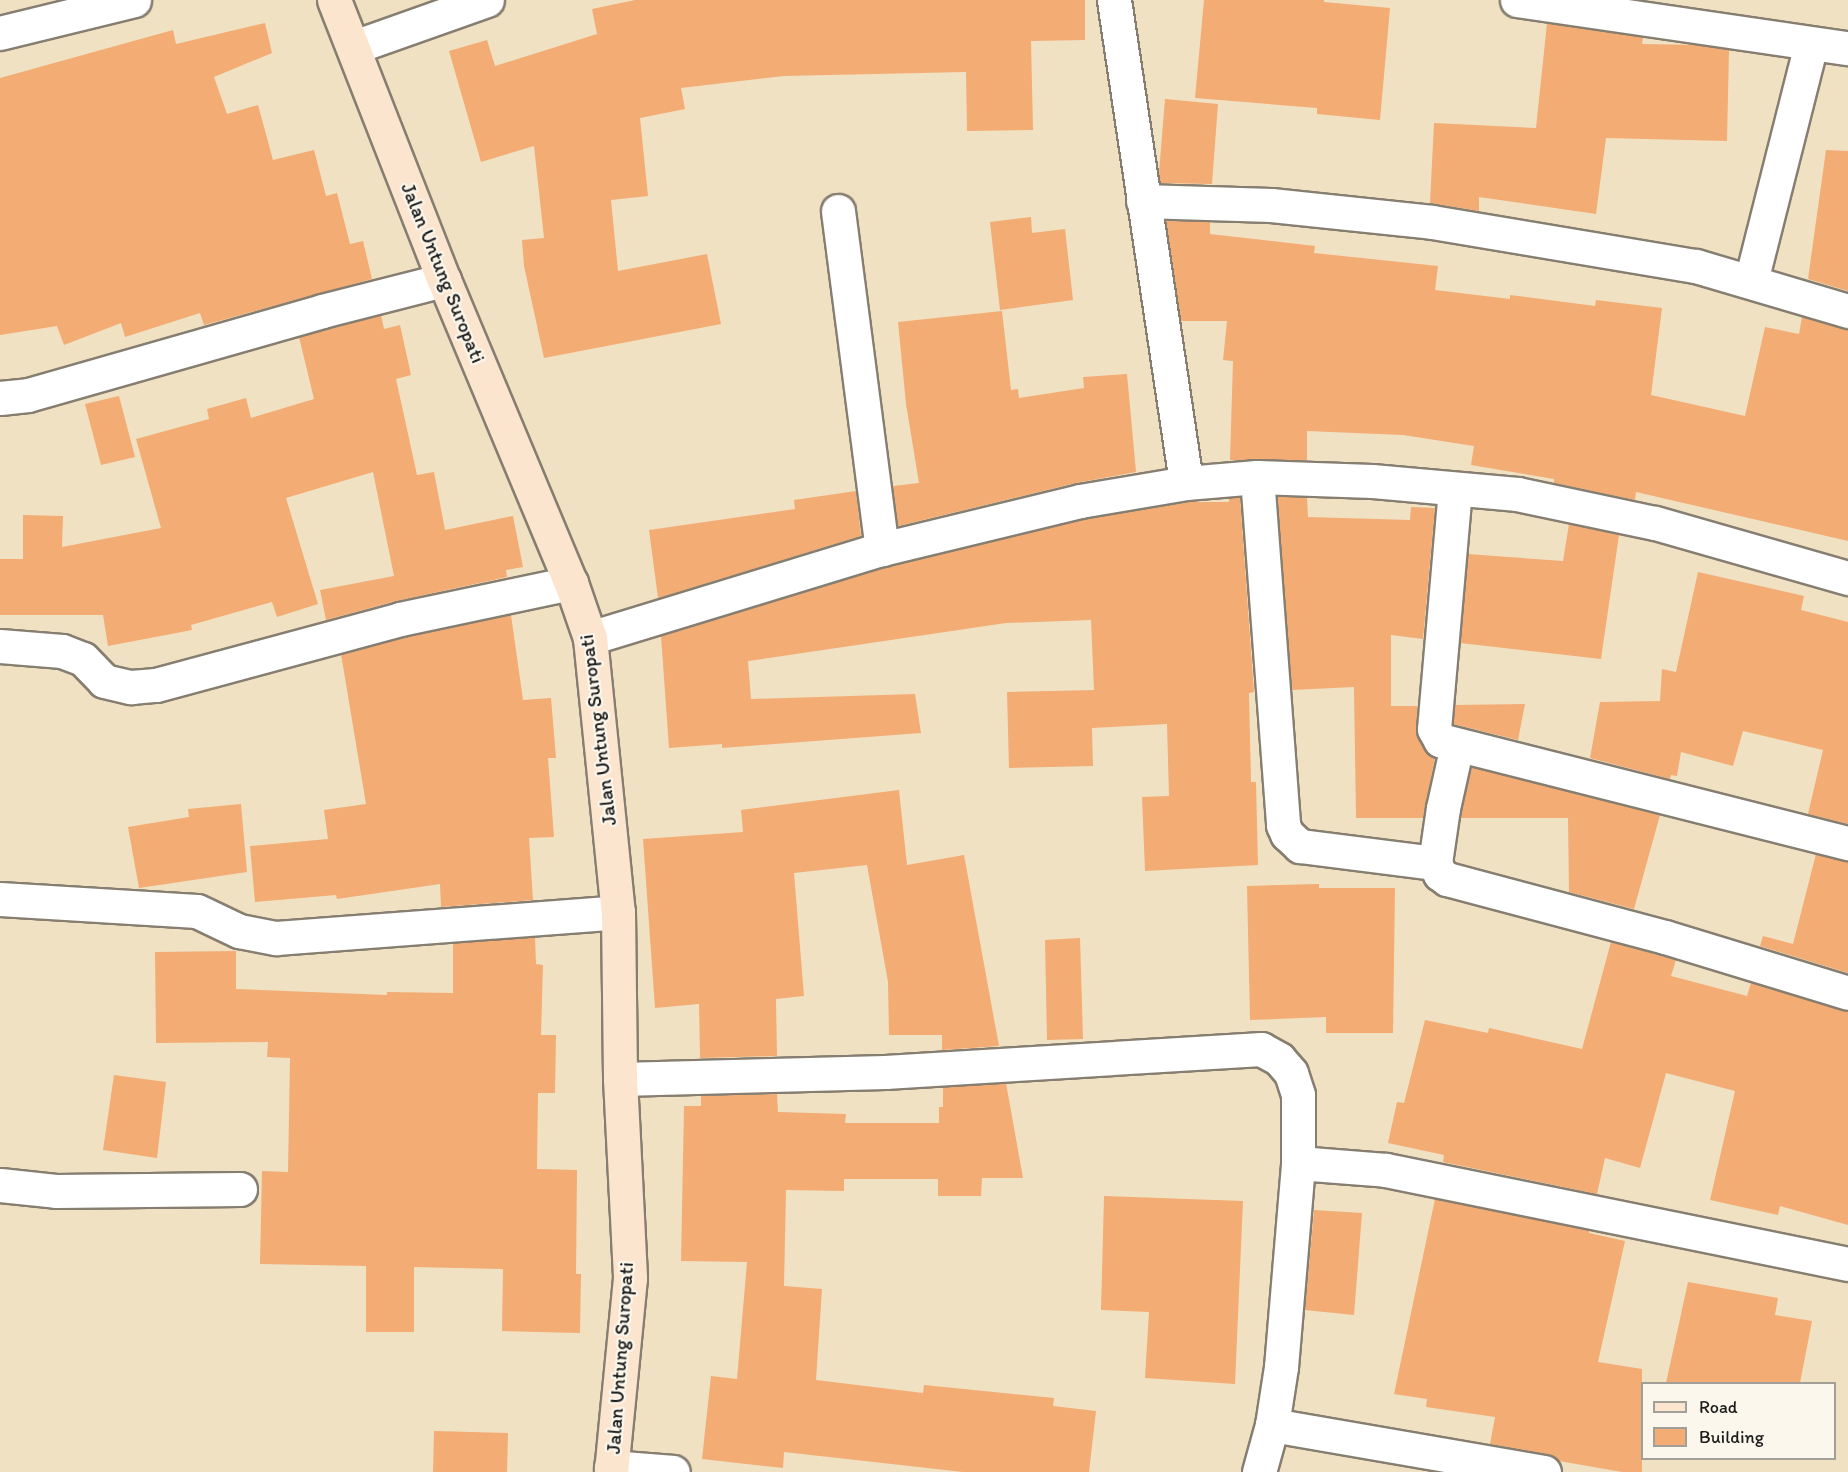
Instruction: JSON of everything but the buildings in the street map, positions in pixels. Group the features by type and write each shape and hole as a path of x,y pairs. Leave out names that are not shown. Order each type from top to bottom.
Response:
{"main road":[{"name":"Jalan Untung Suropati","path":"334,0 444,280 571,583 590,638 618,912 620,1079 630,1278 611,1470"}],"street":[{"path":"0,33 134,0"},
{"path":"354,47 487,0"},
{"path":"1114,0 1186,483"},
{"path":"1517,0 1848,48"},
{"path":"1751,281 1811,44"},
{"path":"1143,201 1271,205 1432,222 1696,267 1751,281 1848,311"},
{"path":"838,212 882,549"},
{"path":"0,398 28,394 322,311 444,280"},
{"path":"1257,477 1283,825 1287,834 1300,846 1435,862"},
{"path":"590,638 882,549 1080,501 1186,483 1257,477 1372,481 1517,494 1655,523 1848,578"},
{"path":"1455,489 1434,729 1440,740 1848,843"},
{"path":"0,646 62,651 83,658 104,681 131,687 156,685 400,619 571,583"},
{"path":"1457,745 1443,808 1435,862 1440,874 1448,879 1665,937 1848,993"},
{"path":"0,899 197,911 239,931 276,939 618,912"},
{"path":"620,1079 885,1072 1261,1049 1279,1059 1291,1073 1298,1095 1298,1163 1281,1367 1272,1425 1259,1472"},
{"path":"1298,1163 1386,1170 1848,1264"},
{"path":"0,1185 56,1191 240,1189"},
{"path":"1272,1425 1544,1472"},
{"path":"611,1470 673,1472"}]}
